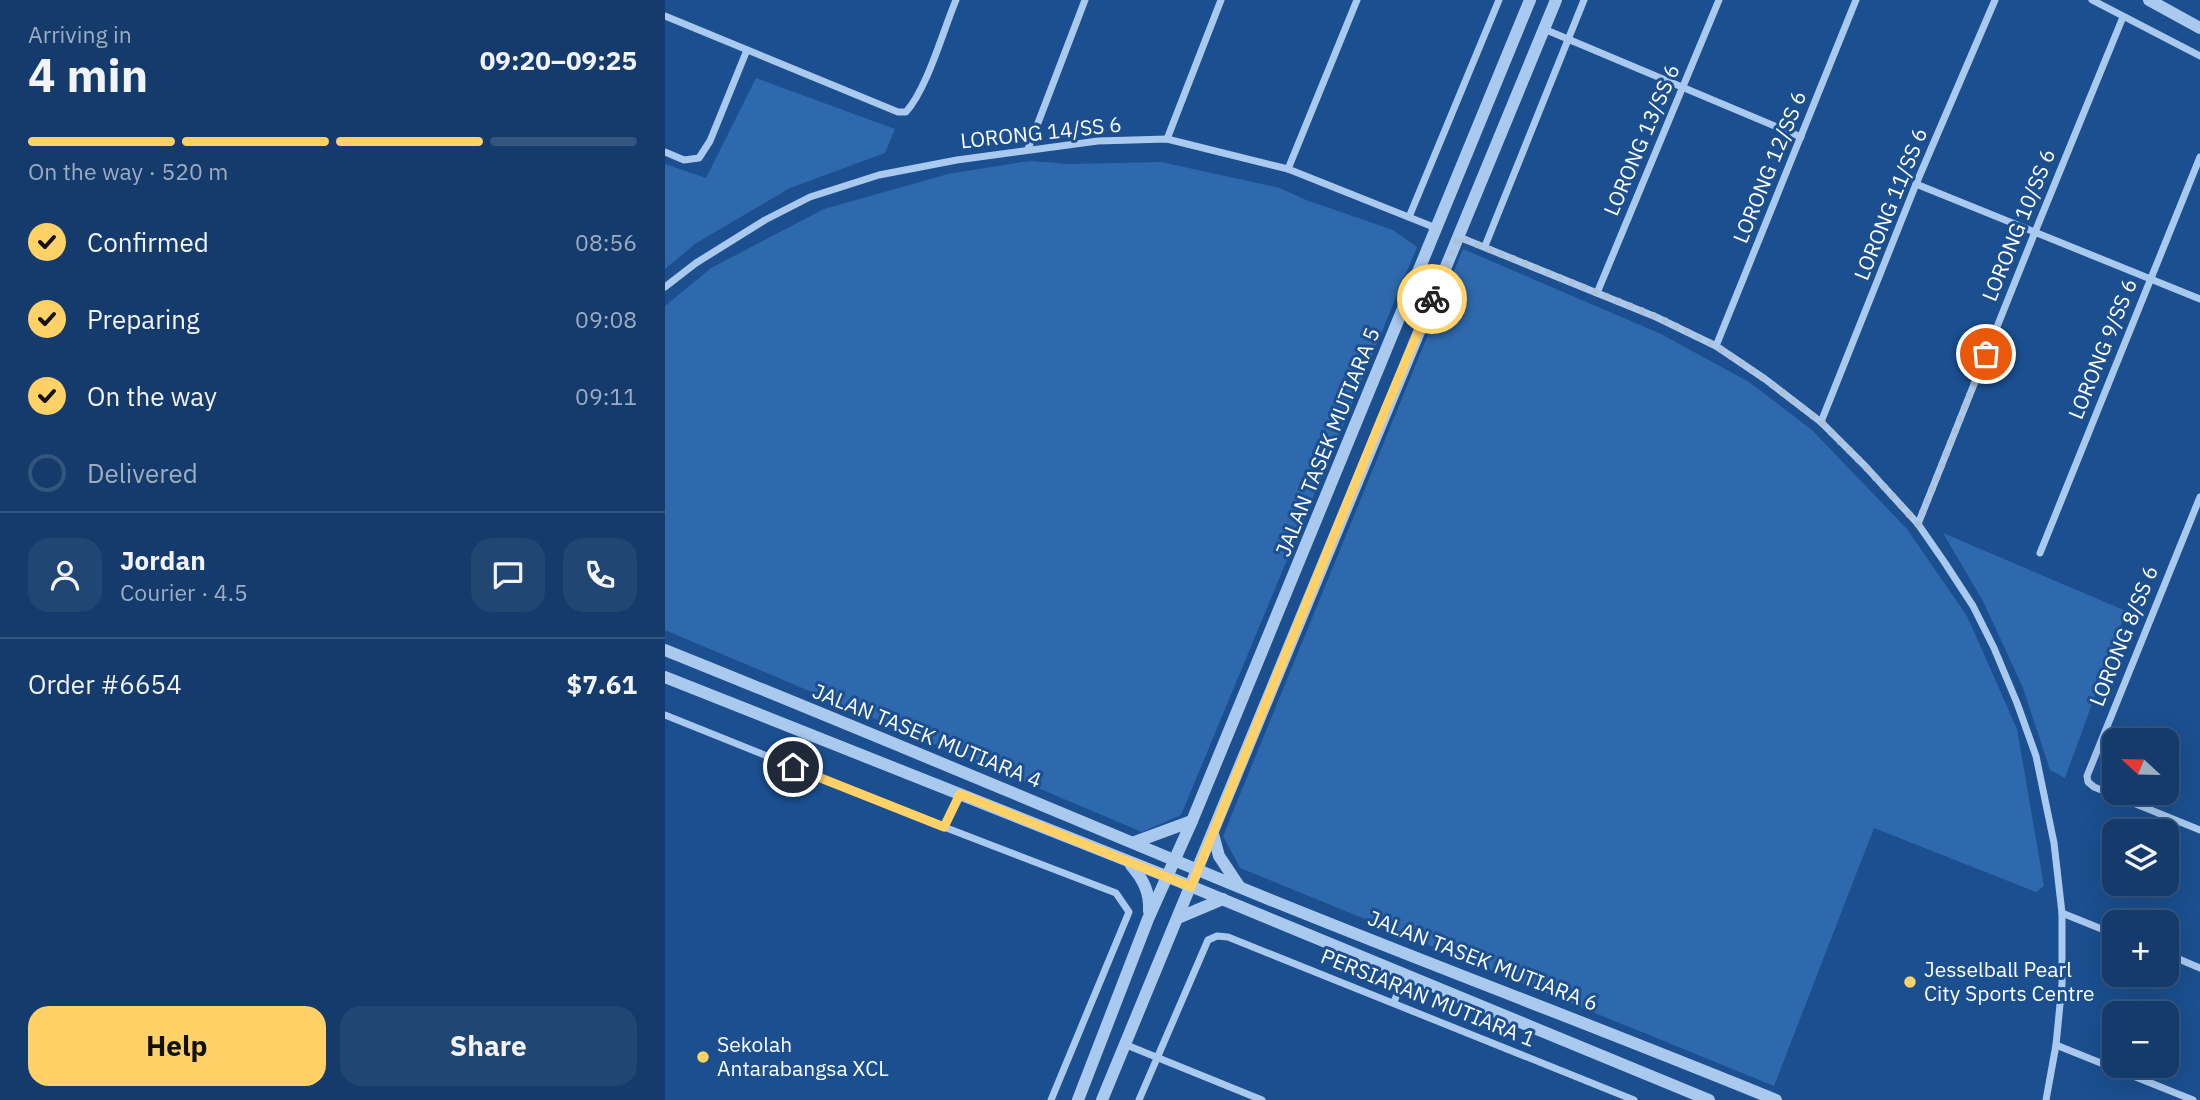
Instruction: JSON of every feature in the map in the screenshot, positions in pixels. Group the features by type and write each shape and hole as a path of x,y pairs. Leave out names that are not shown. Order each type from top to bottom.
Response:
{"street":[{"path":"665,16 898,112 907,112 913,105 933,60 955,2 945,0"},
{"path":"1028,149 1085,0"},
{"path":"1167,139 1221,0"},
{"path":"1288,169 1357,0"},
{"path":"1409,217 1499,0"},
{"name":"JALAN TASEK MUTIARA 5","path":"1077,1100 1148,919 1192,821 1530,0"},
{"name":"JALAN TASEK MUTIARA 5","path":"1102,1100 1556,0"},
{"path":"1485,246 1564,38 1584,0"},
{"name":"LORONG 13/SS 6","path":"1597,293 1719,0"},
{"name":"LORONG 12/SS 6","path":"1716,346 1856,0"},
{"name":"LORONG 11/SS 6","path":"1821,422 1916,184 1995,0"},
{"path":"2092,0 2200,56"},
{"path":"2149,0 2200,28"},
{"name":"LORONG 10/SS 6","path":"1918,524 2123,18"},
{"path":"1545,30 1801,137"},
{"path":"665,152 684,160 699,158 711,141 747,50"},
{"name":"LORONG 14/SS 6","path":"665,286 696,263 765,220 810,197 879,175 957,160 1098,141 1167,139 1288,169 1436,228"},
{"name":"LORONG 9/SS 6","path":"2040,553 2200,157"},
{"path":"1916,184 2200,299"},
{"path":"1459,237 1657,317 1716,346 1821,422 1918,524 1973,606 1994,648 2036,756 2054,844 2063,913 2062,984 2056,1045 2046,1100"},
{"path":"1363,409 1383,415"},
{"name":"LORONG 8/SS 6","path":"2200,497 2087,776 2088,782 2094,787 2200,830"},
{"name":"JALAN TASEK MUTIARA 4","path":"665,650 1174,860"},
{"name":"JALAN TASEK MUTIARA 4","path":"665,677 1166,876"},
{"path":"790,727 799,704"},
{"path":"665,715 1116,893 1129,912 1051,1100"},
{"path":"944,827 960,794"},
{"path":"1135,842 1192,821"},
{"path":"1213,834 1219,856 1239,887"},
{"name":"JALAN TASEK MUTIARA 6","path":"1174,860 1776,1100"},
{"path":"1129,863 1146,886 1149,899 1148,919"},
{"name":"JALAN TASEK MUTIARA 6","path":"1166,876 1709,1100"},
{"path":"1178,918 1223,899"},
{"path":"2063,913 2102,928"},
{"name":"PERSIARAN MUTIARA 1","path":"1157,1057 1208,940 1217,936 1228,937 1394,1002 1634,1100"},
{"path":"2179,959 2200,968"},
{"path":"1394,1002 1406,973"},
{"path":"1590,1051 1600,1028"},
{"path":"1124,1044 1262,1100"},
{"path":"2056,1045 2193,1100"},
{"path":"1139,1100 1157,1057"}],"shaded area":[{"path":"756,78 895,129 885,153 790,188 695,244 665,269 665,164 706,178"},
{"path":"1029,161 1070,164 1161,162 1280,188 1306,200 1393,230 1417,247 1181,815 1142,832 665,630 665,306 711,268 824,209 948,174"},
{"path":"1463,249 1661,334 1749,382 1812,430 1907,529 1967,616 2017,729 2044,886 2036,892 1874,828 1774,1086 1240,868 1223,836"},
{"path":"1943,533 2126,611 2065,778 2050,770 2023,688 1984,603"}],"way so far":[{"path":"1432,299 1459,237 1657,317 1716,346 1821,422 1918,524 1986,354"}],"place":[{"name":"Jesselball Pearl City Sports Centre","path":"1910,982"},
{"name":"Sekolah Antarabangsa XCL","path":"703,1057"}],"route":[{"path":"793,767 944,827 960,794 1191,887 1432,299"}]}
